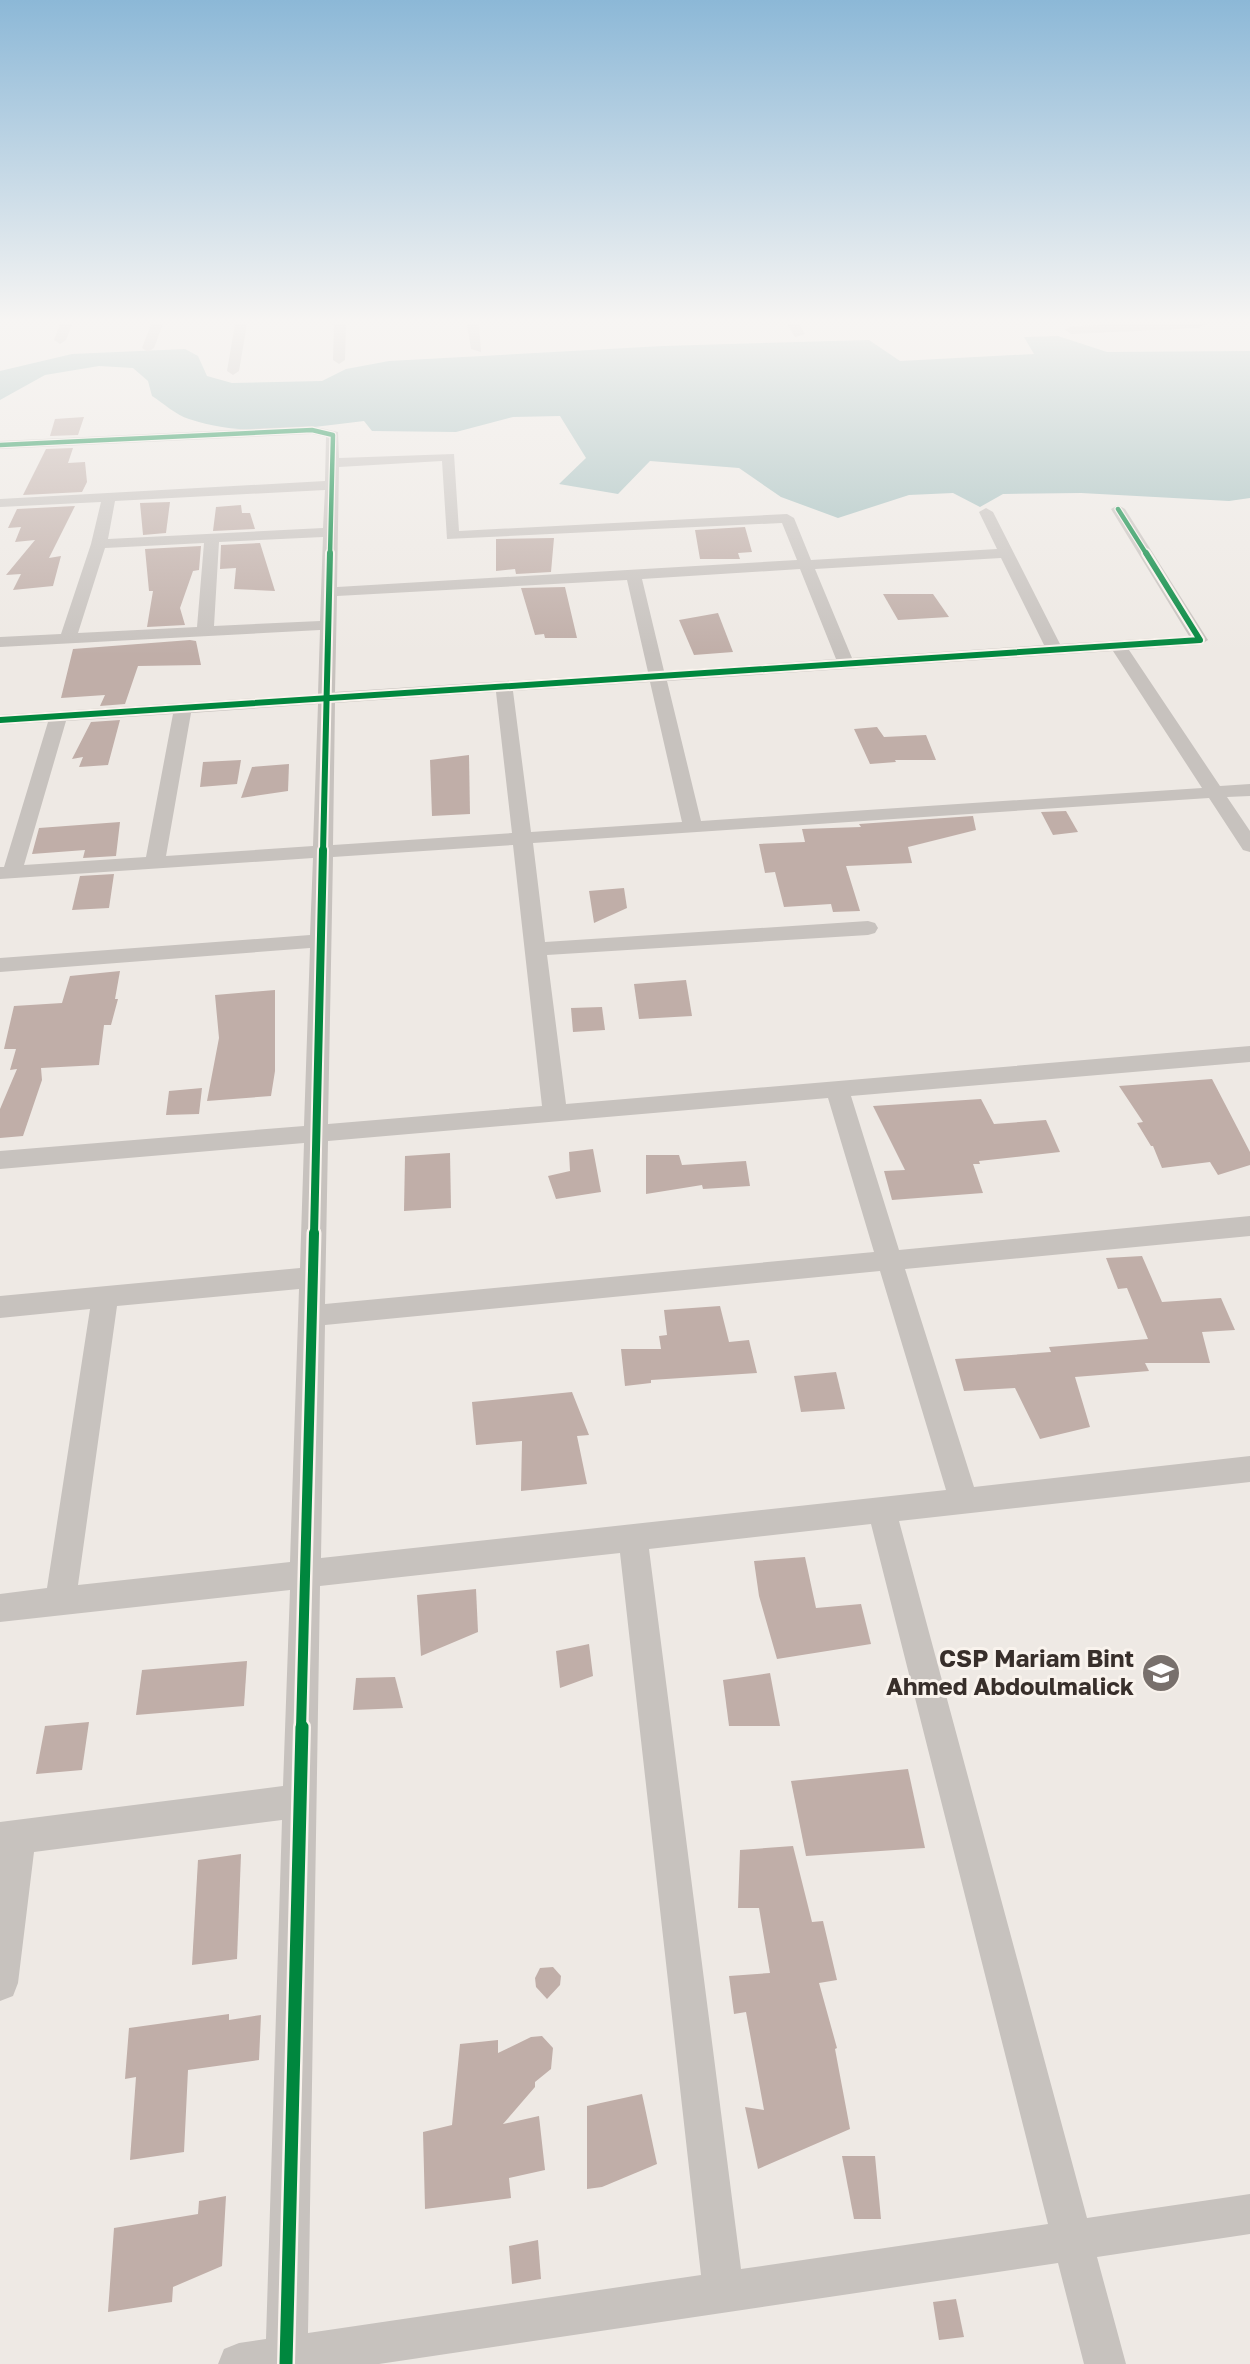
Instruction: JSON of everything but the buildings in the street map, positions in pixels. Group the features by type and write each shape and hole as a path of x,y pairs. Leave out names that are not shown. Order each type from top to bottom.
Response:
{"street":[{"path":"0,445 208,434"},
{"path":"286,2361 332,434"},
{"path":"1,506 332,474 449,457 452,536 781,517 789,521 846,664"},
{"path":"68,638 99,544 109,497"},
{"path":"0,720 1200,640 1118,509"},
{"path":"986,512 1055,650"},
{"path":"99,544 331,532"},
{"path":"205,631 212,538"},
{"path":"329,592 1006,553"},
{"path":"633,574 693,827"},
{"path":"0,642 329,625"},
{"path":"1118,646 1250,846"},
{"path":"504,687 555,1112"},
{"path":"155,863 183,708"},
{"path":"59,716 6,873 1250,790"},
{"path":"535,949 868,928"},
{"path":"0,965 321,941"},
{"path":"0,1160 1250,1054"},
{"path":"837,1089 964,1501"},
{"path":"312,1316 1250,1226"},
{"path":"0,1307 313,1277"},
{"path":"60,1601 105,1296"},
{"path":"0,1608 1250,1469"},
{"path":"882,1510 1105,2364"},
{"path":"633,1538 723,2292"},
{"path":"0,1983 9,1838 300,1801"},
{"path":"239,2364 286,2361 723,2292 1250,2214"}],"water":[{"path":"571,434 1250,434 1250,498 1229,501 1081,493 1003,494 980,507 953,493 909,495 838,518 781,497 739,468 650,461 618,494 559,484 586,458"}],"cycle path":[{"path":"0,445 222,434"},
{"path":"286,2364 333,435 330,434"},
{"path":"0,720 1200,640 1118,509"}],"place":[{"name":"CSP Mariam Bint Ahmed Abdoulmalick","path":"1161,1673"}]}
